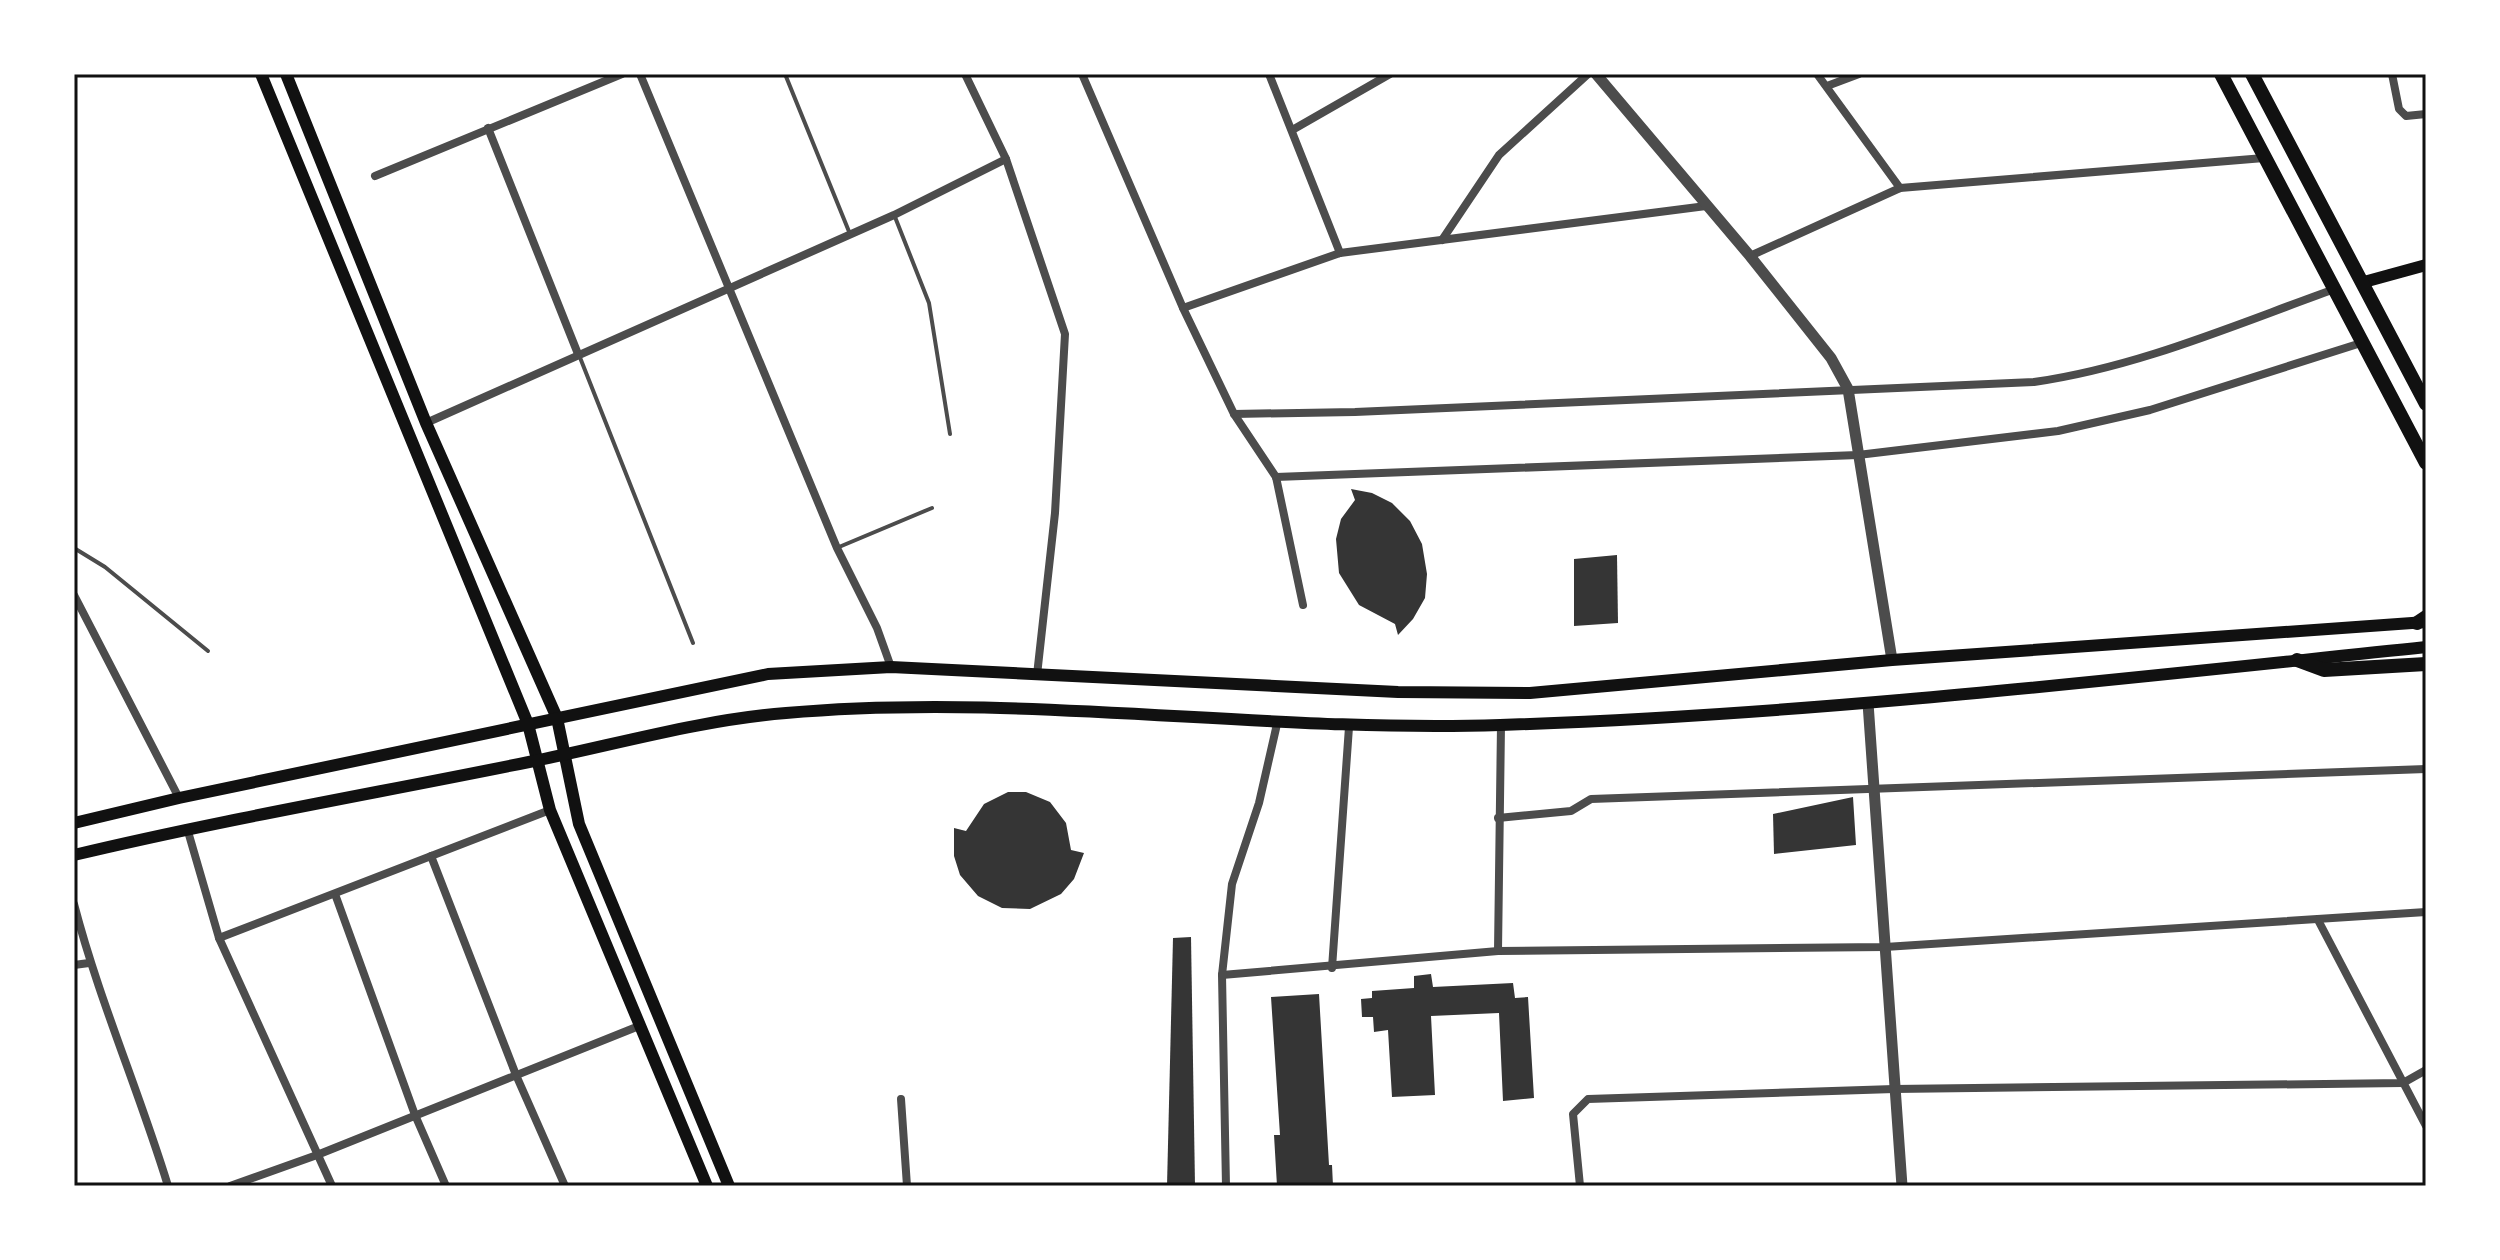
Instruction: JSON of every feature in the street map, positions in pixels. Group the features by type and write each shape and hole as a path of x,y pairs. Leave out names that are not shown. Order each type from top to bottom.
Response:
{"main road":[{"path":"261,74 528,724 550,810 707,1186"},
{"path":"286,74 426,423 557,718 579,824 729,1186"},
{"path":"2221,74 2332,290 2426,463"},
{"path":"2252,74 2426,404"},
{"path":"2364,282 2426,265"},
{"path":"74,823 179,798 768,674 891,667 1398,692 1530,693 1892,660 2423,621"},
{"path":"74,855 187,828 535,761 648,735 784,713 928,707 1349,727 1501,725 1868,703 2426,647"},
{"path":"2297,660 2314,669 2334,671 2426,664"}],"street":[{"path":"375,176 622,74"},
{"path":"640,74 837,548 877,628 891,667"},
{"path":"965,74 1006,159 1065,334 1055,513 1037,676"},
{"path":"1082,74 1183,308 1234,414 1276,477 1303,605"},
{"path":"1269,74 1294,129 1340,253"},
{"path":"1294,129 1390,74"},
{"path":"1442,240 1499,155 1588,74"},
{"path":"1817,74 1900,188"},
{"path":"1827,86 1859,74"},
{"path":"2392,74 2399,109 2406,116 2426,114"},
{"path":"1603,76 1831,358 1848,389 1892,660"},
{"path":"488,128 578,354"},
{"path":"1750,256 1900,188 2264,158"},
{"path":"426,423 894,215 1006,159"},
{"path":"1183,308 1340,253 1706,206"},
{"path":"1234,414 1355,412 2034,382 2090,374 2132,362 2332,290"},
{"path":"1276,477 1858,455 2058,431 2109,421 2361,343"},
{"path":"74,595 179,798"},
{"path":"1868,703 1902,1186"},
{"path":"1226,1186 1222,975 1232,884 1259,803 1277,724"},
{"path":"1498,951 1501,725"},
{"path":"1332,968 1349,727"},
{"path":"1498,818 1571,811 1591,799 2426,769"},
{"path":"219,938 550,810"},
{"path":"187,828 219,938 332,1186"},
{"path":"431,856 516,1075 565,1186"},
{"path":"335,894 415,1115 446,1186"},
{"path":"74,904 89,963 145,1111 168,1186"},
{"path":"1222,975 1332,968 1498,951 1885,947 2426,912"},
{"path":"2318,920 2426,1126"},
{"path":"74,965 89,963"},
{"path":"230,1186 317,1155 639,1026"},
{"path":"1580,1186 1573,1114 1588,1099 1894,1089 2403,1083 2426,1070"},
{"path":"901,1099 907,1186"}],"lane":[{"path":"785,74 850,234"},
{"path":"894,215 929,303 950,434"},
{"path":"578,354 693,643"},
{"path":"837,548 932,508"},
{"path":"74,548 105,567 208,651"}],"building":[{"path":"1351,489 1372,493 1392,503 1410,521 1422,544 1427,574 1425,598 1413,619 1398,635 1395,624 1359,605 1339,573 1336,539 1341,519 1355,500"},
{"path":"1617,555 1618,623 1574,626 1574,559"},
{"path":"1008,792 1026,792 1050,802 1066,823 1071,850 1084,853 1074,879 1061,894 1030,909 1002,908 978,896 960,875 954,856 954,828 966,831 984,804"},
{"path":"1853,797 1856,845 1774,854 1773,814"},
{"path":"1191,937 1195,1186 1167,1186 1173,938"},
{"path":"1431,974 1433,987 1513,983 1515,998 1528,997 1534,1098 1503,1101 1499,1013 1431,1016 1435,1095 1392,1097 1388,1030 1374,1032 1373,1017 1362,1017 1361,999 1372,998 1372,991 1414,988 1414,976"},
{"path":"1319,994 1329,1165 1332,1165 1333,1186 1277,1186 1274,1135 1280,1135 1271,997"}]}
